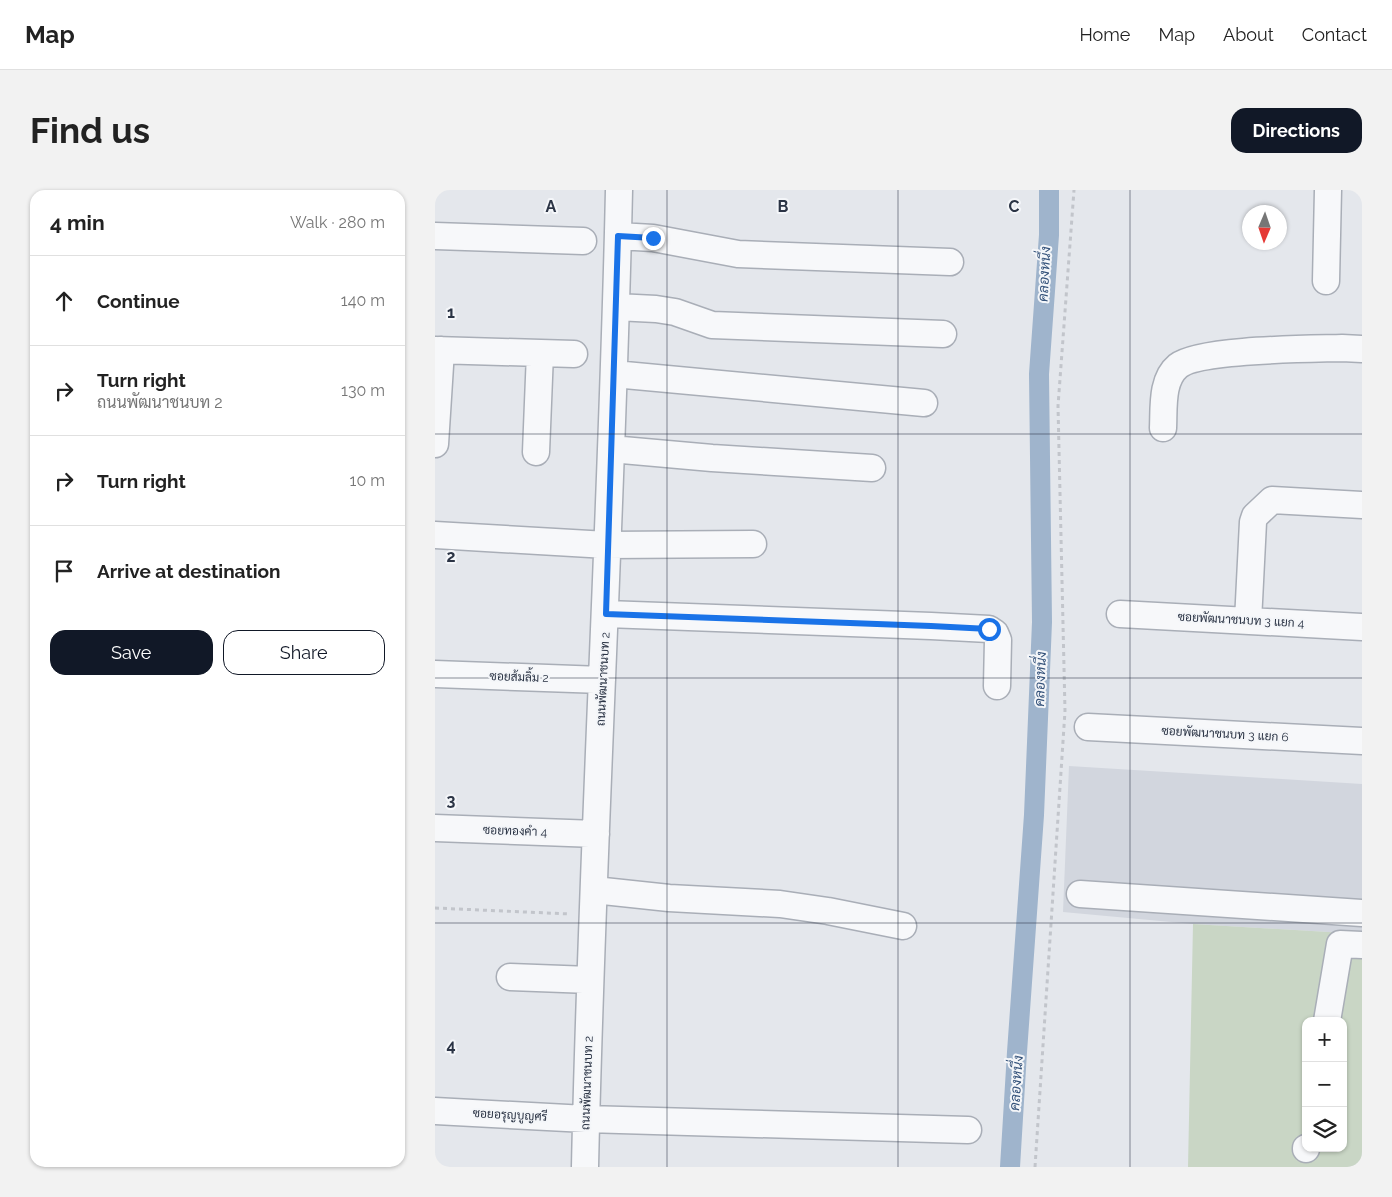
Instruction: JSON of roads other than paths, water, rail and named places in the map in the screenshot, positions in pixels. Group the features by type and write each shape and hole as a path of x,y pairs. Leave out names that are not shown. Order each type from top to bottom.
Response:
{"street":[{"name":"ถนนพัฒนาชนบท 2","path":"585,1167 590,980 606,614 619,190"},
{"path":"1326,281 1328,190"},
{"path":"435,236 583,241"},
{"path":"618,236 653,238 738,254 950,262"},
{"path":"616,307 675,312 696,321 712,325 943,334"},
{"path":"1163,428 1165,388 1168,379 1178,366 1195,359 1218,354 1342,348 1362,349"},
{"path":"435,444 438,350 574,354"},
{"path":"536,452 540,353"},
{"path":"614,374 924,403"},
{"path":"611,449 712,458 872,468"},
{"path":"1248,620 1253,522 1255,516 1272,500 1362,505"},
{"path":"435,535 607,545 753,544"},
{"path":"606,614 989,629 995,633 998,640 997,686"},
{"name":"ซอยพัฒนาชนบท 3 แยก 4","path":"1120,614 1362,627"},
{"name":"ซอยส้มลิ้ม 2","path":"435,674 602,680"},
{"name":"ซอยพัฒนาชนบท 3 แยก 6","path":"1088,726 1362,741"},
{"name":"ซอยทองคำ 4","path":"435,828 596,834"},
{"path":"1080,894 1362,913"},
{"path":"594,902 669,898 780,904 828,911 903,926"},
{"path":"1328,1017 1340,944 1362,945"},
{"path":"510,977 590,980"},
{"name":"ซอยอรุญบูญศรี","path":"435,1111 586,1119 968,1130"}],"waterway":[{"name":"คลองหนึ่ง","path":"1010,1167 1034,815 1042,622 1039,374 1049,235 1049,190"}]}
